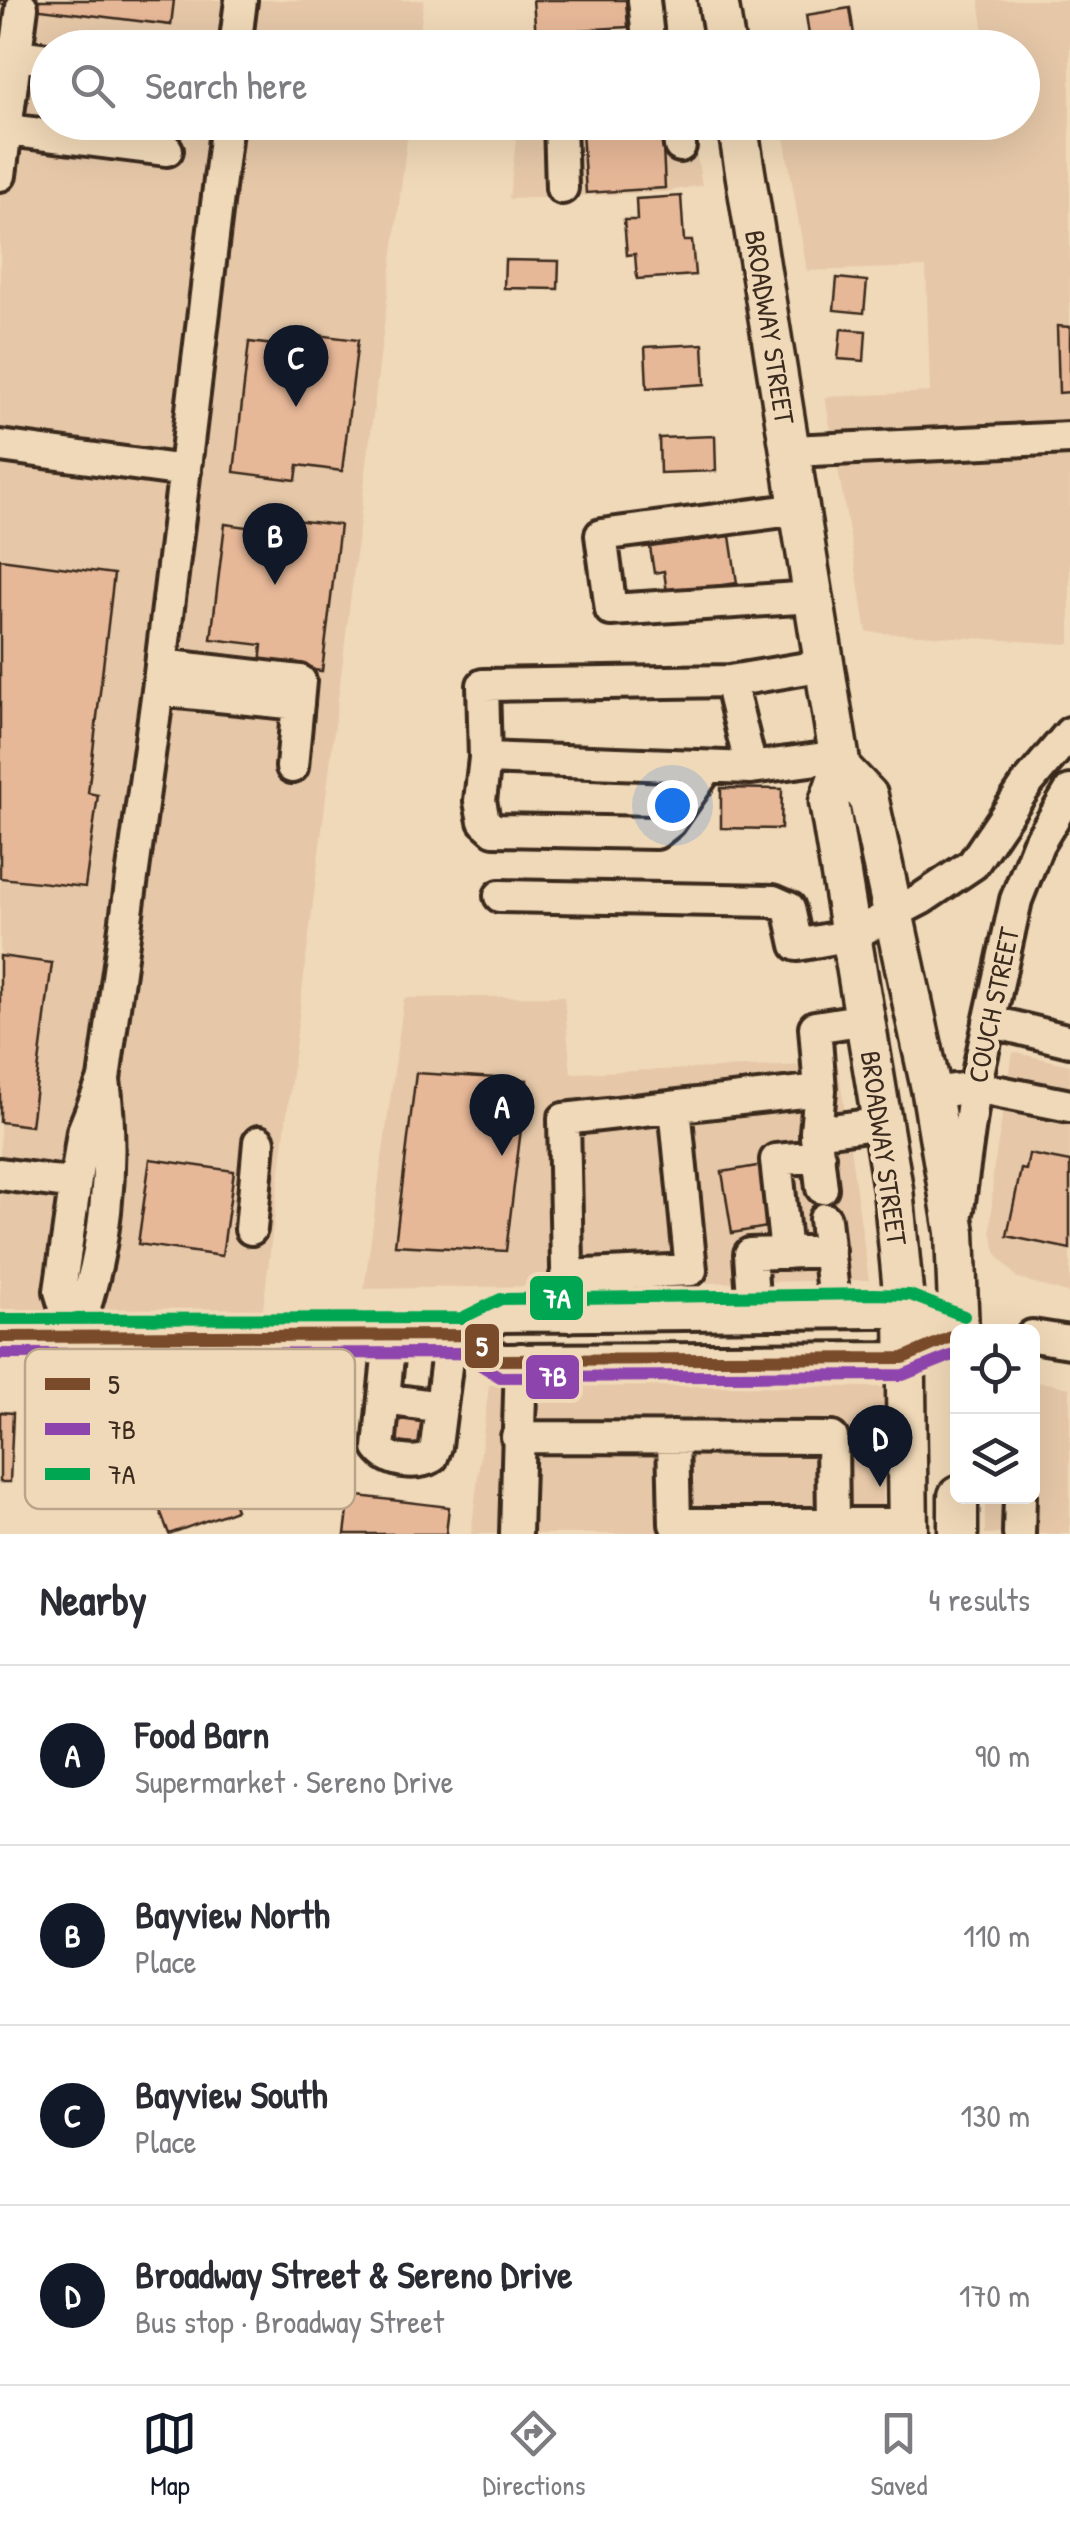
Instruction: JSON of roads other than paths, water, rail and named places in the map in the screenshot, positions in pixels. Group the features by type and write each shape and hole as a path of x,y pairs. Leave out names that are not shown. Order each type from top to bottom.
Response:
{"main road":[{"path":"718,0 723,30"},
{"name":"BROADWAY STREET","path":"741,140 840,762 829,802 884,1123 905,1312 908,1529"},
{"name":"BROADWAY STREET","path":"840,762 868,796 932,1093 955,1232 958,1324"},
{"path":"958,1504 958,1534"}],"street":[{"path":"237,30 241,0"},
{"path":"644,0 647,30"},
{"path":"0,175 7,54 22,7"},
{"path":"2,130 30,133"},
{"path":"84,140 167,150"},
{"path":"74,1337 60,1291 83,1131 104,1080 160,677 225,140"},
{"path":"561,140 562,188"},
{"path":"790,451 1070,438"},
{"path":"0,446 185,471"},
{"path":"800,509 600,535 610,610 814,597"},
{"path":"708,767 670,822 656,833 494,830 484,821 480,801 485,758 484,685 730,681 825,665"},
{"path":"160,677 300,681 292,766"},
{"path":"730,681 751,768"},
{"path":"500,896 773,901 789,908 797,945 852,935 893,915 973,864 1027,784 1070,733"},
{"path":"485,758 751,768 840,762"},
{"name":"COUCH STREET","path":"955,1232 974,1087 1016,900 1056,842 1070,790"},
{"path":"834,1312 817,1144 820,1090 815,1028 866,1019"},
{"path":"989,1021 1070,1041"},
{"path":"74,1337 93,1291 111,1137 104,1080"},
{"path":"932,1093 974,1087 1070,1106"},
{"path":"568,1316 564,1119 820,1090"},
{"path":"566,1276 691,1270 675,1107"},
{"path":"786,1253 776,1160 884,1123"},
{"path":"251,1229 258,1142"},
{"path":"0,1174 74,1184"},
{"path":"754,1312 750,1254 829,1251"},
{"path":"0,1337 459,1335 501,1316 754,1312 905,1312 950,1330"},
{"path":"390,1337 380,1448 384,1455 408,1461 432,1458 459,1335"},
{"path":"459,1335 500,1360 903,1358 950,1337"},
{"path":"1040,1337 1070,1342"},
{"path":"516,1534 520,1359"},
{"path":"384,1399 441,1407"},
{"path":"517,1436 832,1438 832,1524"},
{"path":"673,1437 675,1524 832,1524 908,1529"},
{"path":"1018,1534 1020,1504"}],"place":[{"name":"Bayview South","path":"296,407"},
{"name":"Bayview North","path":"275,585"},
{"name":"Food Barn","path":"502,1156"},
{"name":"Broadway Street & Sereno Drive","path":"880,1487"}]}
